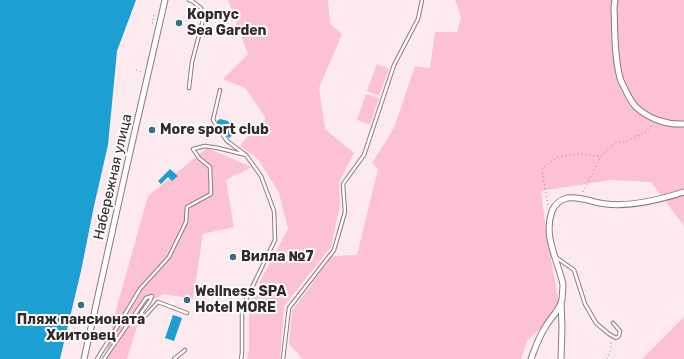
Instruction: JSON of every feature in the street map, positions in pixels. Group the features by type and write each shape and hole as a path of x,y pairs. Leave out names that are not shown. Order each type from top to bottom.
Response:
{"street":[{"name":"Набережная улица","path":"84,359 165,0"},
{"path":"615,0 616,56 620,79 629,97 635,106 656,120 684,124"},
{"path":"561,359 561,302 563,285 560,271 550,244 549,230 550,216 554,206 560,200 569,198 581,198 607,204 626,204 647,202 684,192"},
{"path":"531,359 546,325 555,314 561,302"}],"lane":[{"path":"189,0 201,8 203,20 192,62 189,88"},
{"path":"283,359 289,308 334,250 345,212 343,184 364,155 394,64 418,18 422,0"},
{"path":"220,90 213,120 226,141 246,155 261,176 274,211 275,240 242,308 241,359"},
{"path":"97,359 140,290 169,257 186,222 187,207 212,194 210,167 199,158 193,149 205,146 246,155"},
{"path":"555,257 574,270 585,304 596,323 616,338 619,336 620,331 614,323"},
{"path":"104,359 146,298 152,296 141,313 145,316 158,302 187,313"},
{"path":"174,359 185,350"}],"path":[{"path":"136,70 141,71"},
{"path":"581,198 601,156 616,142 625,142 646,132 656,120"},
{"path":"550,216 542,169 558,157 577,154 601,156"},
{"path":"607,359 611,349 612,336"}],"shaded area":[{"path":"228,0 328,0 330,24 342,34 319,88 325,129 354,153 339,182 340,206 331,247 284,306 280,359 247,359 249,350 249,302 288,229 279,193 258,159 240,146 250,133 263,133 265,117 245,88 223,79 248,54"},
{"path":"455,0 684,0 684,226 651,182 611,180 541,191 546,230 560,310 527,341 521,359 303,359 289,344 292,311 332,256 357,255 378,169 372,163 394,128 415,66 430,68 435,32 457,32 461,17"},
{"path":"377,64 389,69 379,96 367,91"},
{"path":"366,94 379,98 370,125 357,120"},
{"path":"207,148 252,167 226,180 234,227 203,234 193,299 164,294 144,304 127,359 105,359 116,310 148,196"},
{"path":"684,317 684,359 642,359"}],"water":[{"path":"0,0 136,0 117,51 108,145 81,271 60,359 0,359"},
{"path":"220,119 228,121 234,134 229,138 218,127 217,121"},
{"path":"170,169 178,176 172,181 168,177 161,184 158,181"},
{"path":"173,315 182,318 174,341 165,338"}],"place":[{"name":"Корпус Sea Garden","path":"179,23"},
{"name":"More sport club","path":"152,130"},
{"name":"Вилла №7","path":"233,257"},
{"name":"Wellness SPA Hotel MORE","path":"187,300"},
{"name":"Пляж пансионата Хиитовец","path":"81,305"}]}
